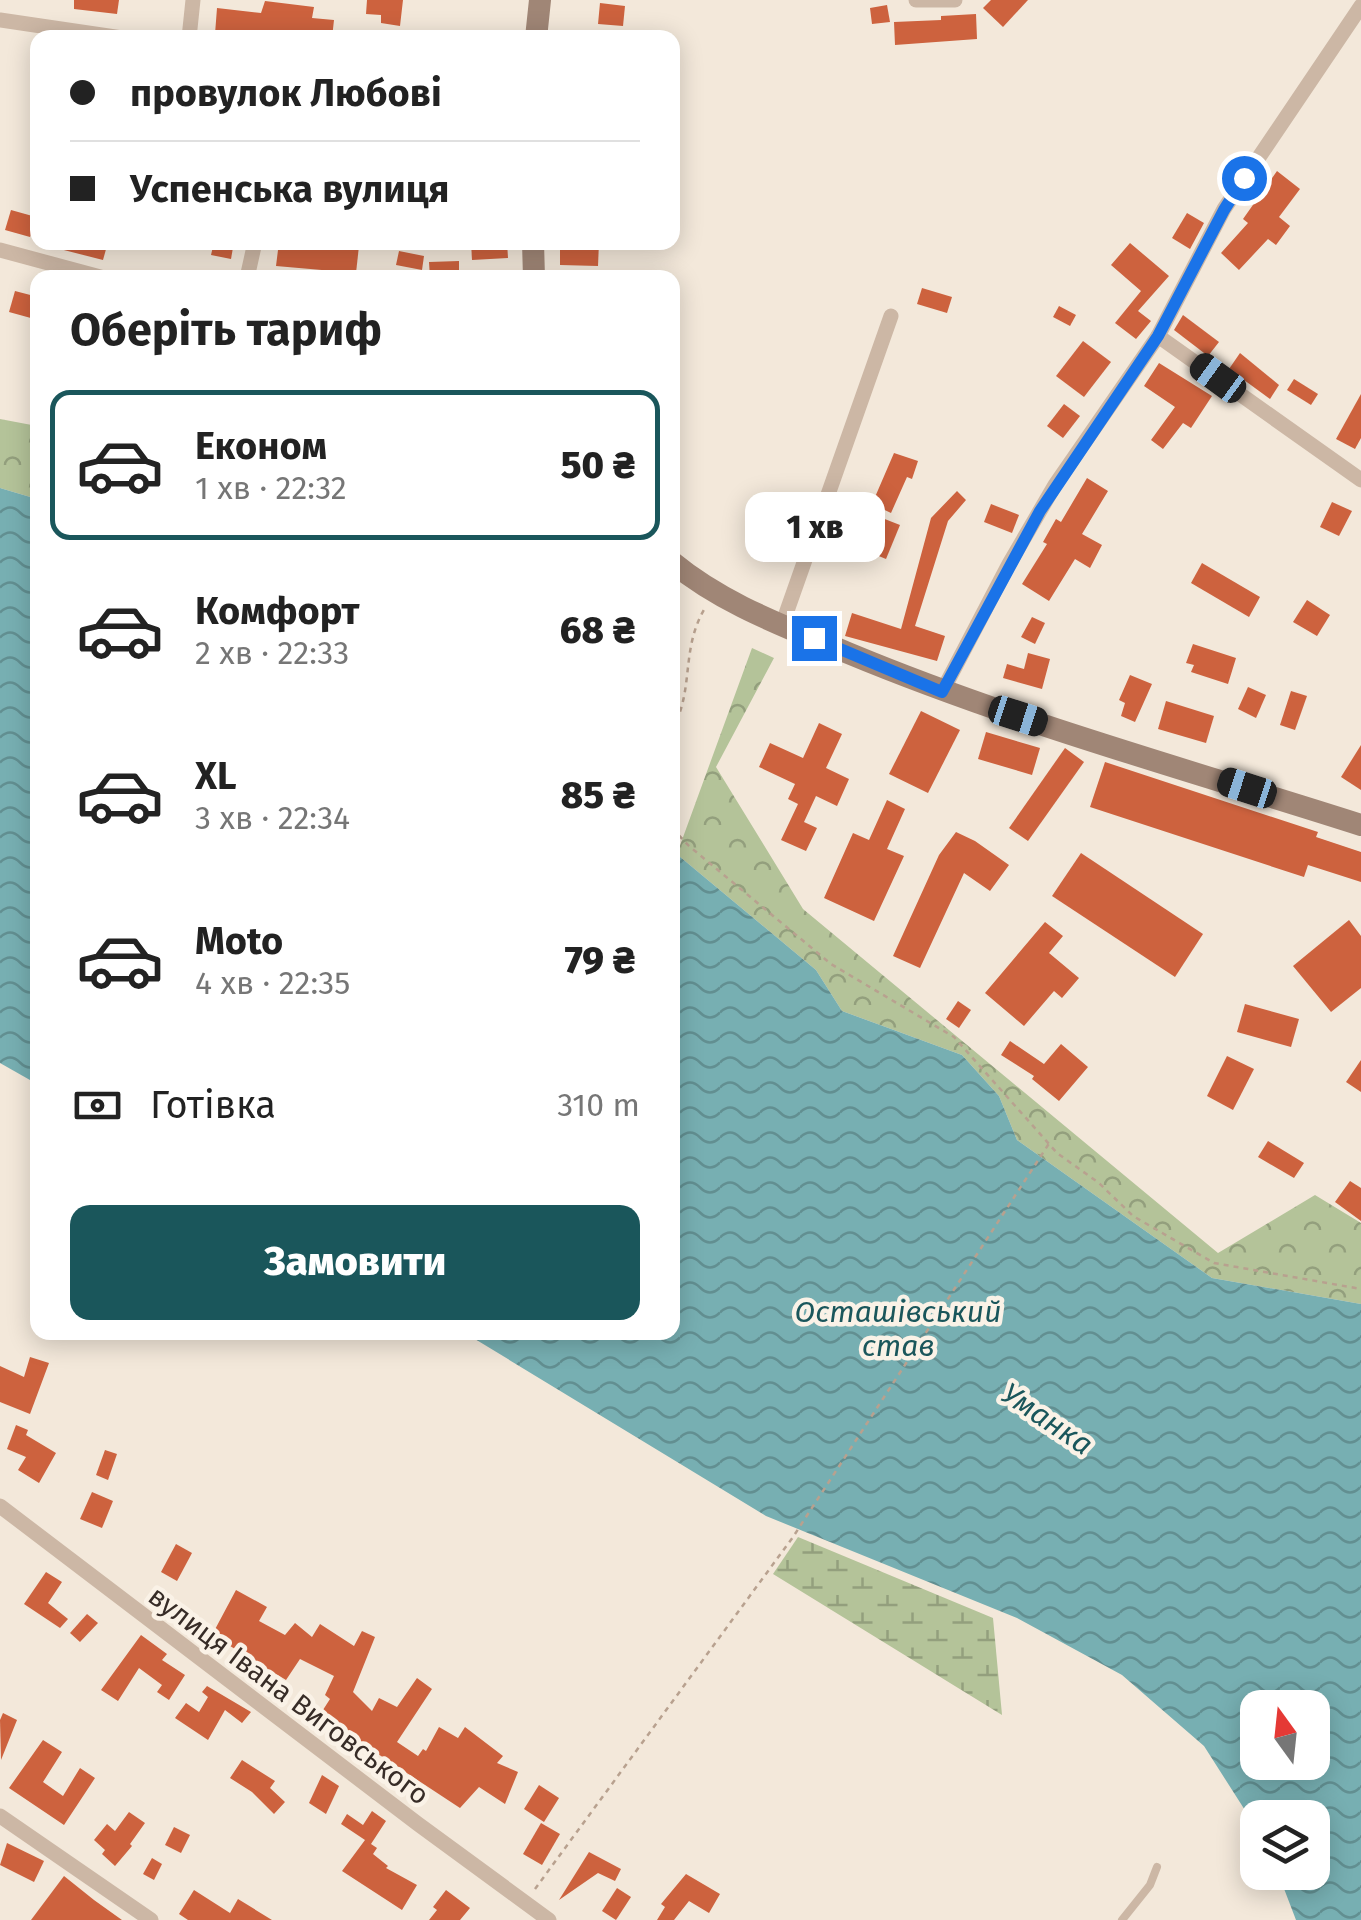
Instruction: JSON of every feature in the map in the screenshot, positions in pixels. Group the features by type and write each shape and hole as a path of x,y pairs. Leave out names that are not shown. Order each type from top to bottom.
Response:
{"street":[{"path":"190,30 194,0"},
{"path":"537,30 540,0"},
{"path":"921,1 955,0"},
{"path":"942,692 1008,564 1055,485 1158,336 1224,210 1361,6"},
{"path":"0,20 68,30"},
{"path":"0,250 74,270"},
{"path":"782,625 891,316"},
{"path":"1158,336 1361,480"},
{"path":"680,568 714,592 782,625 942,692 1361,825"},
{"name":"вулиця Івана Виговського","path":"0,1506 550,1920"},
{"path":"0,1816 151,1920"}],"lane":[{"path":"1122,1920 1150,1885 1157,1866"}],"path":[{"path":"680,705 688,680 687,654 694,626 714,592"},
{"path":"680,836 831,964 954,1037 1057,1153 1099,1183 1133,1216 1214,1262 1361,1289"},
{"path":"525,1902 793,1537 1050,1142"}],"green space":[{"path":"0,419 30,425 30,497 0,488"},
{"path":"752,648 774,658 716,767 803,909 1218,1253 1315,1195 1361,1223 1361,1304 1212,1278 1017,1140 999,1096 962,1055 842,1011 816,970 680,857 680,846"},
{"path":"798,1537 993,1618 1002,1715 773,1574"}],"water":[{"path":"0,488 30,497 30,1080 0,1063"},
{"name":"Осташівський став","path":"680,857 816,970 842,1011 962,1055 999,1096 1017,1140 1212,1278 1361,1304 1361,1920 1296,1920 1285,1890 1330,1890 1330,1800 1240,1802 1204,1746 1122,1675 1017,1618 766,1516 477,1340 680,1340"}],"building":[{"path":"74,0 119,0 117,14 74,9"},
{"path":"367,0 403,0 400,26 381,23 381,15 366,14"},
{"path":"991,0 1028,0 1003,27 983,8"},
{"path":"265,1 314,7 312,18 334,20 333,30 215,30 217,8 261,13"},
{"path":"600,3 625,6 623,26 598,24"},
{"path":"887,5 890,22 872,24 870,8"},
{"path":"976,14 977,39 895,45 894,22"},
{"path":"1277,171 1300,189 1279,217 1290,226 1276,245 1268,239 1239,270 1221,253 1248,223 1243,219"},
{"path":"11,210 30,215 30,237 5,230"},
{"path":"1187,213 1204,223 1190,249 1172,238"},
{"path":"1130,243 1169,276 1138,311 1151,321 1136,339 1115,323 1141,291 1111,265"},
{"path":"64,250 106,250 103,260"},
{"path":"212,250 233,250 231,259 211,255"},
{"path":"278,250 359,250 356,270 276,266"},
{"path":"471,250 508,250 508,258 472,260"},
{"path":"560,250 599,250 598,266 560,265"},
{"path":"399,251 424,256 422,270 396,265"},
{"path":"459,261 459,270 430,270 429,262"},
{"path":"922,288 952,297 947,313 917,304"},
{"path":"15,291 30,295 30,318 9,312"},
{"path":"1059,306 1076,315 1070,326 1053,317"},
{"path":"1183,315 1219,342 1208,356 1174,330"},
{"path":"1083,341 1111,362 1084,397 1056,376"},
{"path":"1240,353 1279,385 1270,399 1229,369"},
{"path":"1159,363 1212,396 1191,428 1183,423 1163,449 1151,440 1175,407 1144,386"},
{"path":"1294,379 1318,394 1311,405 1287,390"},
{"path":"1361,394 1361,438 1355,449 1336,439"},
{"path":"1064,404 1080,416 1063,438 1047,426"},
{"path":"894,453 918,461 891,513 872,504"},
{"path":"1087,478 1108,491 1082,534 1102,545 1090,568 1075,559 1049,601 1022,584 1047,544 1043,542 1056,519 1061,522"},
{"path":"957,491 966,500 948,521 915,626 945,636 937,661 845,636 852,613 901,629 931,518"},
{"path":"1332,502 1352,511 1339,536 1320,527"},
{"path":"991,504 1019,515 1012,533 984,522"},
{"path":"877,516 900,525 886,559 864,550"},
{"path":"1202,563 1260,597 1249,617 1191,583"},
{"path":"1307,600 1330,615 1317,636 1293,622"},
{"path":"1032,617 1045,623 1035,644 1021,637"},
{"path":"1193,644 1236,658 1228,684 1191,672 1194,665 1186,663"},
{"path":"1028,653 1050,659 1042,689 1003,678 1007,664 1024,669"},
{"path":"1130,675 1152,684 1135,722 1121,716 1125,703 1119,700"},
{"path":"1248,687 1266,695 1256,718 1238,709"},
{"path":"1291,691 1307,696 1295,730 1280,725"},
{"path":"1166,701 1214,716 1206,743 1158,729"},
{"path":"921,711 960,730 928,793 889,774"},
{"path":"819,723 842,734 826,768 849,779 837,806 816,796 804,822 817,828 806,851 781,840 798,804 788,799 795,784 759,767 770,743 803,758"},
{"path":"986,732 1040,748 1032,775 978,759"},
{"path":"1361,745 1361,790 1341,777"},
{"path":"1065,748 1084,762 1028,841 1009,828"},
{"path":"1105,762 1318,832 1316,837 1361,852 1361,882 1308,865 1304,877 1090,807"},
{"path":"887,800 905,809 887,849 904,856 874,921 824,898 853,833 869,840"},
{"path":"956,832 1009,865 990,891 964,873 920,968 893,956 939,855"},
{"path":"1081,853 1203,934 1175,977 1052,896"},
{"path":"1349,920 1361,936 1361,988 1331,1012 1293,966"},
{"path":"1045,922 1063,936 1049,953 1079,978 1062,998 1054,991 1024,1026 985,993"},
{"path":"958,1001 971,1010 959,1028 946,1019"},
{"path":"1245,1004 1299,1019 1291,1047 1237,1032"},
{"path":"1010,1041 1044,1064 1061,1044 1088,1067 1059,1101 1032,1079 1034,1076 1001,1055"},
{"path":"1227,1056 1254,1069 1233,1110 1207,1096"},
{"path":"1361,1060 1361,1092 1346,1082"},
{"path":"1268,1141 1304,1163 1294,1178 1258,1157"},
{"path":"1350,1181 1361,1188 1361,1221 1335,1202"},
{"path":"30,1357 49,1363 30,1414 0,1402 0,1366 24,1377"},
{"path":"16,1425 56,1453 39,1483 18,1470 26,1457 7,1449"},
{"path":"105,1450 117,1454 108,1480 96,1475"},
{"path":"92,1492 113,1501 102,1528 80,1519"},
{"path":"176,1544 192,1553 177,1581 161,1572"},
{"path":"46,1572 62,1582 48,1603 68,1619 60,1628 24,1604"},
{"path":"236,1590 267,1607 259,1621 285,1635 295,1623 312,1637 320,1624 354,1646 362,1631 375,1637 353,1692 372,1711 379,1698 397,1707 417,1678 432,1689 397,1742 418,1756 423,1749 426,1751 439,1727 458,1738 465,1727 503,1756 497,1763 518,1772 505,1804 479,1787 460,1808 321,1713 330,1699 325,1695 334,1676 300,1659 286,1680 212,1635"},
{"path":"87,1614 98,1623 80,1642 70,1633"},
{"path":"141,1635 167,1654 162,1660 185,1675 169,1700 157,1692 162,1685 139,1668 118,1701 101,1690"},
{"path":"207,1686 251,1712 242,1723 225,1710 208,1740 175,1718 186,1703 199,1712 208,1697 202,1692"},
{"path":"3,1713 17,1720 1,1760 0,1720"},
{"path":"43,1740 62,1752 43,1782 63,1796 80,1768 95,1778 64,1825 9,1788"},
{"path":"242,1760 275,1781 270,1788 285,1802 274,1814 252,1792 230,1778"},
{"path":"322,1775 339,1786 326,1814 309,1803"},
{"path":"539,1785 559,1798 544,1822 524,1809"},
{"path":"372,1811 386,1821 371,1844 377,1848 373,1854 386,1868 417,1885 402,1910 342,1871 365,1840 341,1824 347,1814 363,1825"},
{"path":"129,1812 145,1823 115,1866 94,1840 107,1824 115,1831"},
{"path":"541,1823 560,1834 542,1865 523,1854"},
{"path":"174,1827 190,1835 181,1853 165,1845"},
{"path":"7,1843 44,1861 34,1882 0,1865"},
{"path":"589,1852 621,1869 615,1881 598,1873 559,1900"},
{"path":"152,1858 162,1864 154,1880 143,1874"},
{"path":"686,1874 720,1894 709,1913 689,1901 674,1920 657,1920 665,1907 661,1904"},
{"path":"64,1876 94,1900 122,1920 31,1920"},
{"path":"617,1888 631,1897 616,1920 602,1911"},
{"path":"194,1890 230,1913 238,1899 272,1920 188,1920 179,1914"},
{"path":"446,1890 470,1908 460,1920 429,1920 437,1910 433,1907"}],"route":[{"path":"814,638 942,692 1008,564 1055,485 1158,336 1244,178"}],"water label":[{"name":"Уманка","path":"1047,1419"}]}
